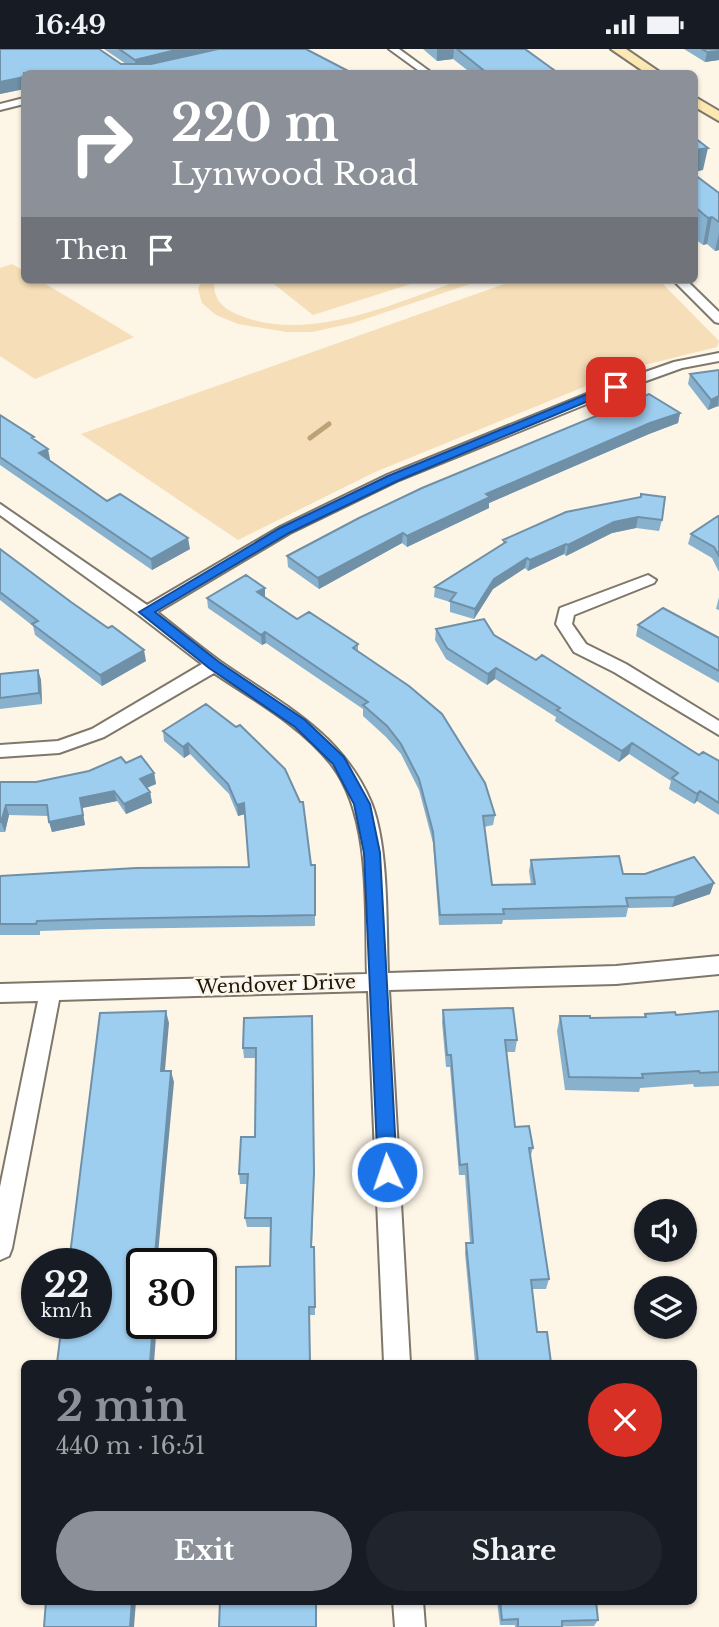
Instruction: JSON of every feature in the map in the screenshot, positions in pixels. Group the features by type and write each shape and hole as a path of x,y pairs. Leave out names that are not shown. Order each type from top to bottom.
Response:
{"main road":[{"path":"612,52 630,70"},
{"path":"612,52 648,70"},
{"path":"698,107 719,117"},
{"path":"698,108 719,132"}],"street":[{"path":"393,49 423,70"},
{"path":"0,107 21,102"},
{"path":"683,284 719,319"},
{"path":"146,612 285,530 392,478 628,382 679,365 719,357"},
{"path":"0,508 146,612 214,665 300,723 339,761 362,804 372,853 397,1360"},
{"path":"648,580 566,612 564,624 580,648 620,668 719,729"},
{"path":"0,751 59,747 98,733 214,665"},
{"name":"Wendover Drive","path":"0,993 615,975 719,965"},
{"path":"0,1248 50,993"},
{"path":"408,1605 410,1627"}],"shaded area":[{"path":"12,264 21,269 21,284 46,284 134,337 35,379 0,356 0,268"},
{"path":"200,284 215,284 218,300 234,313 262,322 291,325 349,317 450,284 470,284 353,323 312,332 287,332 238,324 216,315 202,303 198,289"},
{"path":"274,284 410,284 313,315"},
{"path":"505,284 663,284 719,341 717,347 628,369 375,472 238,540 81,434"}],"building":[{"path":"0,49 99,49 121,64 151,64 218,49 306,49 346,70 21,70 21,78 0,82"},
{"path":"119,49 180,49 135,60"},
{"path":"457,49 525,49 554,70 483,70"},
{"path":"702,49 719,49 719,51 707,52"},
{"path":"698,140 708,148 698,150"},
{"path":"698,177 719,193 719,222 712,217 708,218 698,210"},
{"path":"719,370 719,396 711,400 690,374"},
{"path":"649,394 680,413 650,423 486,494 490,497 407,536 403,533 318,578 287,556 422,488"},
{"path":"0,415 48,449 39,453 107,501 120,494 188,538 151,559 0,457"},
{"path":"641,494 665,497 662,520 638,517 614,522 568,545 530,560 527,558 494,579 475,609 450,601 456,593 435,587 506,542 503,540 566,512 641,497"},
{"path":"718,516 719,556 714,547 691,534"},
{"path":"0,549 108,628 112,626 144,650 100,675 32,624 38,621 0,592"},
{"path":"246,575 265,588 257,592 297,619 309,612 358,644 353,648 409,686 442,714 485,783 495,815 483,816 492,885 535,884 531,860 619,856 623,874 645,874 694,857 714,883 675,897 626,898 628,906 503,909 504,914 440,915 433,832 419,779 401,744 387,726 363,705 368,702 265,632 261,635 207,598"},
{"path":"663,608 719,638 719,671 638,625"},
{"path":"484,619 494,635 536,660 542,655 699,755 703,752 719,761 719,803 700,791 697,794 672,778 678,773 632,743 622,751 496,668 488,674 447,648 436,629"},
{"path":"38,670 39,693 0,698 0,674"},
{"path":"206,704 236,727 240,725 285,769 300,802 303,802 311,865 315,865 315,915 100,919 0,924 0,876 136,868 249,867 244,803 237,805 228,784 188,743 183,747 163,731"},
{"path":"141,756 154,773 140,779 150,792 124,804 114,791 80,798 83,815 49,822 47,805 6,805 0,822 0,782 36,782 89,771 121,757 126,763"},
{"path":"513,1008 517,1040 505,1040 515,1127 529,1126 533,1148 529,1148 549,1279 531,1280 537,1332 547,1332 551,1360 478,1360 466,1243 473,1243 467,1164 460,1165 451,1055 447,1055 443,1010"},
{"path":"166,1011 161,1071 171,1071 156,1248 126,1248 126,1339 152,1339 150,1360 57,1360 60,1339 112,1339 112,1248 71,1248 100,1013"},
{"path":"719,1011 719,1072 642,1074 643,1078 569,1077 560,1016 646,1017 645,1014 675,1012 676,1015"},
{"path":"312,1016 314,1173 311,1247 314,1247 315,1307 309,1307 310,1360 236,1360 236,1267 270,1266 271,1218 245,1218 248,1174 239,1174 241,1137 255,1137 256,1048 243,1048 244,1018"},
{"path":"46,1605 132,1605 130,1627 44,1627"},
{"path":"220,1605 316,1605 316,1627 219,1627"},
{"path":"500,1605 596,1605 598,1620 562,1621 562,1627 518,1627 518,1619 502,1620"}],"waterway":[{"path":"310,438 329,424"}],"route":[{"path":"387,1172 372,853 362,804 339,761 300,723 214,665 146,612 285,530 392,478 616,387"}]}
